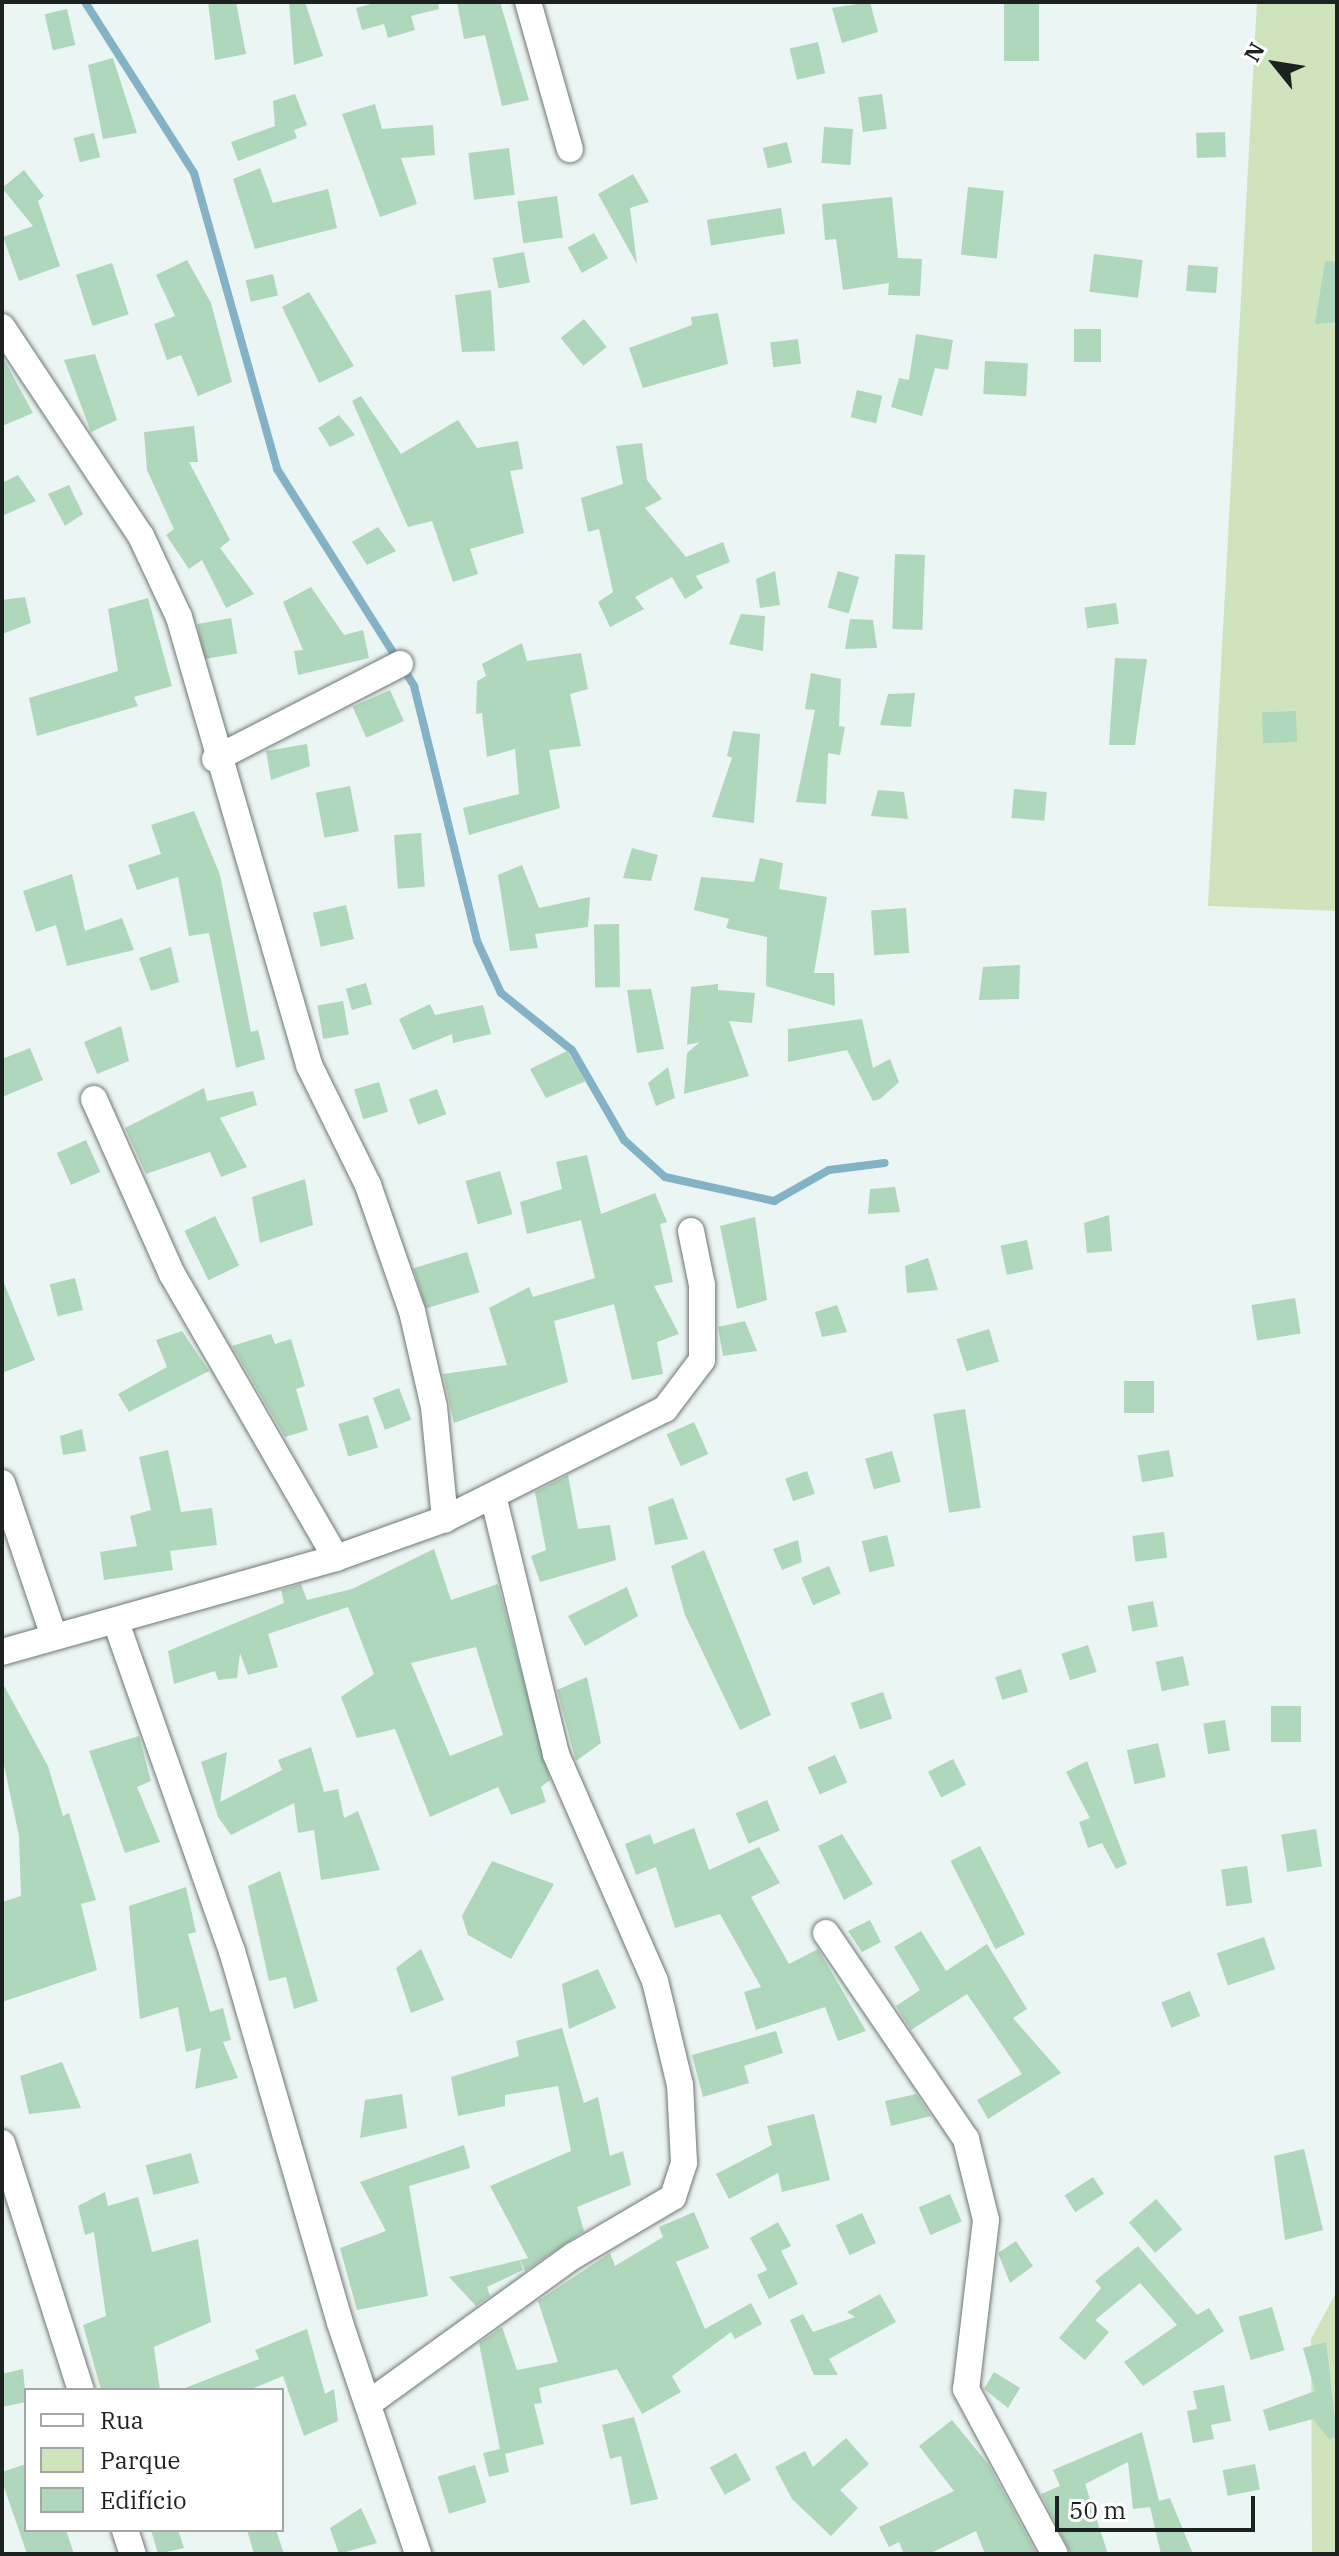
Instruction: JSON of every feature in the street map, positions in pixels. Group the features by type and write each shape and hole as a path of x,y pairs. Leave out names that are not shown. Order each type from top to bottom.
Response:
{"street":[{"path":"528,2 570,149"},
{"path":"2,327 141,536 179,617 215,759 309,1065 368,1185 412,1311 434,1407 445,1519"},
{"path":"215,759 400,664"},
{"path":"94,1099 172,1274 336,1558"},
{"path":"2,1652 53,1634 116,1622 336,1558 445,1519 494,1500 580,1447 665,1409 692,1382 704,1332 691,1231"},
{"path":"2,1483 53,1634"},
{"path":"369,2403 573,2256 673,2197 684,2163 680,2085 655,1981 556,1754 494,1500"},
{"path":"116,1622 232,1951 418,2554"},
{"path":"826,1933 966,2139 986,2220 966,2389 976,2417 1041,2516 1055,2554"},
{"path":"2,2143 80,2388"},
{"path":"126,2532 133,2554"}],"green space":[{"path":"1257,2 1337,2 1337,911 1208,906"},
{"path":"1337,2291 1337,2554 1312,2554 1311,2339"}],"building":[{"path":"208,2 236,2 246,54 215,60"},
{"path":"289,2 305,2 323,56 294,65"},
{"path":"378,2 438,2 439,9 411,16 415,30 388,38 384,24 362,30 356,8"},
{"path":"457,2 500,2 529,100 502,106 485,35 464,39"},
{"path":"870,2 878,32 842,43 832,8"},
{"path":"1004,2 1039,2 1039,61 1004,61"},
{"path":"67,9 75,45 53,50 45,14"},
{"path":"818,42 825,73 797,80 790,49"},
{"path":"113,58 137,133 103,139 88,65"},
{"path":"295,94 307,125 294,130 297,138 238,161 231,142 275,126 273,101"},
{"path":"882,94 887,129 863,132 858,97"},
{"path":"375,104 382,129 433,125 435,155 401,158 417,204 380,217 342,114"},
{"path":"824,127 853,129 850,165 821,163"},
{"path":"1225,132 1226,157 1197,158 1196,133"},
{"path":"94,133 100,157 80,162 74,138"},
{"path":"787,142 792,162 768,168 763,148"},
{"path":"509,148 515,195 474,200 468,153"},
{"path":"260,168 273,203 328,189 337,228 255,249 233,179"},
{"path":"24,170 44,196 38,201 60,266 19,281 3,237 33,226 2,188"},
{"path":"633,174 649,202 630,208 637,264 598,194"},
{"path":"968,187 1004,191 997,258 961,255"},
{"path":"557,196 563,238 523,243 517,202"},
{"path":"892,197 898,258 922,259 920,296 888,295 889,283 843,290 836,239 825,240 822,204"},
{"path":"781,208 785,234 711,245 707,220"},
{"path":"594,233 608,258 582,273 568,248"},
{"path":"524,252 530,282 499,289 493,258"},
{"path":"1094,254 1143,260 1138,298 1089,292"},
{"path":"187,260 211,303 232,382 198,396 181,355 167,360 154,324 175,316 156,275"},
{"path":"1325,261 1337,262 1337,322 1315,324"},
{"path":"112,263 129,314 93,326 76,275"},
{"path":"1188,265 1218,267 1216,293 1186,291"},
{"path":"273,274 278,295 251,302 246,280"},
{"path":"491,290 495,351 462,352 455,295"},
{"path":"309,292 354,366 319,383 282,307"},
{"path":"718,313 728,364 643,388 629,348 692,325 691,317"},
{"path":"584,319 607,347 583,366 561,338"},
{"path":"1074,329 1101,329 1101,362 1074,362"},
{"path":"916,334 953,340 948,370 935,368 922,416 891,407 899,378 909,380"},
{"path":"798,339 801,364 773,367 770,342"},
{"path":"95,354 117,420 91,432 64,360"},
{"path":"2,356 33,413 2,426"},
{"path":"985,361 1028,363 1026,396 983,394"},
{"path":"857,390 882,396 876,423 851,417"},
{"path":"361,396 401,454 458,420 477,448 518,441 523,469 510,471 524,533 470,549 478,574 453,582 432,521 408,527 352,401"},
{"path":"339,415 355,435 330,447 318,428"},
{"path":"194,426 198,462 189,462 230,540 220,548 254,594 226,608 202,560 189,569 166,535 174,529 147,470 144,432"},
{"path":"642,443 647,480 662,499 645,508 686,557 723,542 730,562 696,576 703,588 685,599 672,577 635,597 644,609 610,627 598,602 613,592 599,529 588,532 581,498 623,484 616,446"},
{"path":"18,475 36,501 2,516 2,483"},
{"path":"69,485 83,514 65,526 48,494"},
{"path":"378,527 396,551 367,565 352,542"},
{"path":"895,554 925,555 922,630 892,629"},
{"path":"775,571 780,605 760,608 756,579"},
{"path":"838,571 859,577 849,614 828,608"},
{"path":"311,587 344,635 363,630 369,658 298,675 294,651 303,650 283,602"},
{"path":"25,597 31,623 2,634 2,600"},
{"path":"148,598 172,686 134,697 138,706 37,736 29,698 118,671 108,609"},
{"path":"1116,603 1119,624 1087,628 1084,607"},
{"path":"741,614 765,616 763,651 729,644"},
{"path":"231,618 237,653 204,659 198,624"},
{"path":"850,619 873,620 877,648 845,649"},
{"path":"522,643 527,661 581,653 588,689 570,694 581,746 549,750 560,808 469,835 463,808 519,794 515,749 487,757 482,713 476,714 477,681 486,676 482,664"},
{"path":"1115,658 1147,659 1135,745 1109,745"},
{"path":"811,673 841,679 839,726 845,727 840,755 828,753 826,804 796,802 815,710 805,709"},
{"path":"390,690 404,721 366,738 353,707"},
{"path":"915,693 911,727 880,725 888,694"},
{"path":"1296,711 1297,742 1263,743 1262,712"},
{"path":"733,731 760,734 754,823 712,817 732,758 727,756"},
{"path":"307,744 310,766 271,780 266,751"},
{"path":"350,786 359,831 324,838 316,793"},
{"path":"1014,789 1047,792 1044,821 1011,818"},
{"path":"878,790 904,792 908,819 871,816"},
{"path":"194,811 220,875 251,1032 258,1030 265,1059 236,1068 209,933 189,936 178,877 137,890 128,865 161,854 151,825"},
{"path":"421,833 425,887 398,889 394,835"},
{"path":"632,848 658,855 651,881 623,878"},
{"path":"760,858 783,863 779,889 827,897 814,973 834,973 835,1006 766,986 767,937 726,928 729,919 694,910 701,877 754,882"},
{"path":"522,865 539,908 590,897 588,927 535,934 538,948 510,951 498,875"},
{"path":"72,874 85,931 122,918 134,950 67,966 56,925 36,932 23,891"},
{"path":"346,905 354,939 321,947 313,913"},
{"path":"906,908 909,953 874,955 871,910"},
{"path":"594,924 619,924 620,987 595,987"},
{"path":"171,947 179,982 151,991 139,958"},
{"path":"1020,965 1019,999 979,1000 983,967"},
{"path":"366,983 372,1004 352,1010 346,989"},
{"path":"718,984 718,990 755,993 752,1023 729,1021 749,1076 684,1094 687,1053 700,1042 687,1045 691,987"},
{"path":"651,989 664,1049 637,1053 627,990"},
{"path":"343,1001 349,1034 323,1039 317,1006"},
{"path":"430,1004 435,1015 483,1005 491,1034 453,1043 452,1034 413,1050 399,1019"},
{"path":"862,1019 873,1068 890,1059 899,1082 880,1099 873,1101 847,1050 788,1062 788,1029"},
{"path":"121,1026 129,1061 97,1074 84,1042"},
{"path":"30,1048 43,1080 2,1097 2,1059"},
{"path":"567,1051 586,1081 546,1098 530,1069"},
{"path":"668,1067 675,1098 656,1106 648,1083"},
{"path":"379,1082 388,1112 363,1119 354,1090"},
{"path":"204,1088 207,1101 253,1091 257,1105 220,1118 247,1167 221,1177 210,1152 146,1174 125,1128"},
{"path":"437,1089 446,1114 418,1125 409,1099"},
{"path":"86,1140 100,1172 71,1185 57,1153"},
{"path":"587,1155 601,1214 655,1193 667,1222 660,1224 673,1282 654,1286 679,1334 657,1342 663,1374 632,1380 614,1304 554,1321 568,1382 454,1423 443,1374 507,1365 489,1308 529,1287 533,1297 595,1278 581,1220 527,1234 520,1202 562,1189 556,1162"},
{"path":"500,1171 512,1214 478,1224 465,1181"},
{"path":"305,1179 313,1225 260,1243 252,1197"},
{"path":"895,1187 900,1212 868,1214 870,1189"},
{"path":"1109,1215 1112,1251 1087,1253 1084,1223"},
{"path":"215,1216 239,1265 209,1280 184,1231"},
{"path":"755,1217 767,1300 737,1309 720,1226"},
{"path":"1027,1240 1033,1269 1007,1275 1001,1246"},
{"path":"467,1252 479,1292 426,1309 413,1268"},
{"path":"928,1258 938,1290 907,1293 905,1266"},
{"path":"2,1278 35,1360 2,1373"},
{"path":"75,1278 83,1310 58,1316 50,1284"},
{"path":"1295,1298 1301,1334 1257,1340 1252,1305"},
{"path":"837,1305 847,1332 822,1337 815,1312"},
{"path":"745,1321 757,1351 723,1356 718,1327"},
{"path":"989,1329 999,1362 966,1371 956,1339"},
{"path":"182,1331 209,1371 129,1412 118,1394 167,1367 156,1340"},
{"path":"271,1334 275,1344 291,1339 305,1386 296,1389 308,1430 285,1437 232,1346"},
{"path":"1124,1381 1154,1381 1154,1413 1124,1413"},
{"path":"399,1388 411,1420 385,1430 373,1398"},
{"path":"965,1409 981,1508 949,1513 933,1414"},
{"path":"368,1415 378,1448 348,1457 338,1424"},
{"path":"694,1422 708,1454 681,1466 667,1434"},
{"path":"82,1429 86,1451 63,1455 60,1436"},
{"path":"168,1450 181,1512 212,1508 217,1545 170,1551 173,1570 104,1580 100,1552 137,1546 130,1516 151,1510 139,1457"},
{"path":"1169,1450 1174,1477 1142,1482 1137,1456"},
{"path":"892,1451 901,1482 874,1489 865,1459"},
{"path":"807,1471 815,1494 793,1501 785,1478"},
{"path":"568,1475 578,1529 610,1525 616,1560 540,1582 531,1556 546,1550 535,1492"},
{"path":"673,1498 688,1539 655,1545 648,1507"},
{"path":"1164,1532 1167,1558 1135,1562 1132,1536"},
{"path":"887,1535 895,1566 870,1572 862,1541"},
{"path":"798,1540 802,1562 782,1570 773,1549"},
{"path":"434,1549 451,1600 498,1584 550,1780 541,1787 546,1802 511,1815 498,1787 430,1817 395,1729 357,1738 341,1697 374,1674 348,1607 268,1634 278,1667 248,1675 240,1653 237,1678 218,1680 215,1671 174,1684 168,1651 284,1603 281,1590 301,1584 307,1600 352,1589","holes":["476,1647 503,1735 450,1756 411,1663"]},
{"path":"704,1550 771,1715 740,1730 685,1615 671,1566"},
{"path":"829,1566 841,1594 813,1605 801,1578"},
{"path":"627,1587 638,1616 585,1646 568,1616"},
{"path":"1153,1601 1158,1627 1132,1631 1127,1606"},
{"path":"1088,1645 1097,1672 1070,1680 1061,1654"},
{"path":"1183,1656 1189,1685 1162,1691 1156,1662"},
{"path":"1021,1669 1028,1692 1002,1700 995,1677"},
{"path":"587,1677 601,1743 576,1761 557,1690"},
{"path":"2,1682 48,1766 63,1816 69,1813 96,1900 81,1904 97,1970 2,2002 2,1902 21,1896 19,1836 2,1756"},
{"path":"883,1692 892,1718 860,1730 851,1703"},
{"path":"1271,1706 1301,1706 1301,1742 1271,1742"},
{"path":"1225,1720 1230,1751 1208,1754 1203,1723"},
{"path":"139,1736 151,1781 137,1787 160,1842 125,1853 89,1751"},
{"path":"1158,1743 1166,1777 1135,1784 1127,1750"},
{"path":"311,1747 324,1792 338,1789 344,1818 358,1811 380,1870 321,1880 314,1830 298,1833 294,1803 231,1835 218,1817 201,1762 227,1752 220,1802 282,1770 278,1760"},
{"path":"835,1755 847,1782 820,1795 808,1767"},
{"path":"953,1759 966,1785 941,1798 928,1772"},
{"path":"1087,1761 1127,1864 1116,1869 1102,1843 1088,1848 1079,1822 1090,1818 1066,1772"},
{"path":"767,1800 780,1830 749,1844 736,1813"},
{"path":"694,1828 709,1870 759,1847 780,1883 751,1897 789,1964 818,1949 866,2031 838,2041 825,2007 756,2030 744,1992 761,1987 720,1914 675,1928 656,1867 636,1875 625,1844 650,1834 654,1844"},
{"path":"1316,1829 1322,1867 1287,1872 1281,1834"},
{"path":"842,1834 873,1884 844,1900 818,1846"},
{"path":"980,1846 1025,1934 996,1949 951,1861"},
{"path":"492,1861 554,1884 511,1959 468,1935 462,1916"},
{"path":"1247,1866 1252,1903 1226,1906 1221,1870"},
{"path":"280,1871 318,2001 294,2009 286,1977 269,1981 248,1886"},
{"path":"186,1887 196,1932 188,1934 210,2012 223,2008 231,2040 223,2042 238,2078 195,2089 201,2048 186,2052 178,2007 140,2019 129,1906"},
{"path":"870,1920 881,1942 862,1952 848,1931"},
{"path":"921,1931 946,1971 987,1944 1027,2009 1013,2018 1061,2073 988,2119 977,2100 1022,2074 967,1994 911,2030 896,2006 920,1990 894,1947"},
{"path":"1264,1937 1275,1969 1228,1985 1217,1953"},
{"path":"421,1949 444,2000 411,2013 396,1968"},
{"path":"598,1969 616,2008 569,2029 562,1984"},
{"path":"1190,1991 1200,2016 1171,2028 1161,2003"},
{"path":"562,2028 584,2103 598,2097 610,2156 623,2151 631,2185 577,2207 584,2231 525,2271 520,2260 528,2258 490,2186 571,2151 558,2086 505,2095 505,2106 458,2116 451,2077 519,2056 516,2041"},
{"path":"776,2031 783,2053 744,2066 749,2083 703,2097 692,2055"},
{"path":"62,2062 81,2108 29,2114 20,2076"},
{"path":"402,2094 407,2128 360,2138 365,2100"},
{"path":"916,2094 931,2116 891,2126 885,2101"},
{"path":"814,2114 830,2180 782,2192 778,2173 729,2199 716,2174 772,2145 767,2126"},
{"path":"464,2145 470,2168 409,2186 428,2296 357,2310 340,2248 386,2231 360,2182"},
{"path":"1304,2149 1323,2230 1285,2240 1274,2156"},
{"path":"191,2153 199,2183 154,2195 146,2165"},
{"path":"1093,2177 1104,2194 1075,2212 1064,2196"},
{"path":"105,2192 108,2206 138,2197 152,2252 198,2239 211,2322 154,2347 160,2388 100,2388 83,2325 106,2316 94,2232 85,2235 78,2206"},
{"path":"950,2194 962,2222 930,2235 919,2207"},
{"path":"1156,2199 1182,2229 1155,2253 1129,2223"},
{"path":"694,2212 709,2248 676,2262 705,2329 751,2303 762,2324 735,2339 731,2332 672,2376 681,2392 642,2414 617,2369 539,2388 542,2403 534,2404 544,2444 505,2454 509,2472 489,2477 483,2453 500,2449 479,2343 502,2327 517,2370 558,2362 538,2301 610,2253 615,2266 663,2237 659,2227"},
{"path":"862,2213 876,2243 850,2255 836,2225"},
{"path":"778,2222 791,2246 781,2251 798,2284 769,2299 757,2275 767,2270 750,2238"},
{"path":"1016,2241 1033,2266 1010,2283 998,2253"},
{"path":"1138,2246 1197,2315 1209,2308 1224,2331 1143,2386 1124,2362 1177,2325 1140,2283 1095,2320 1109,2332 1085,2360 1059,2338 1101,2288 1095,2281"},
{"path":"520,2260 523,2270 487,2287 490,2296 476,2306 449,2277"},
{"path":"880,2294 896,2322 829,2359 838,2375 814,2375 790,2320 803,2314 813,2332 855,2317 847,2312"},
{"path":"1272,2307 1284,2350 1251,2360 1238,2317"},
{"path":"307,2329 325,2394 334,2389 338,2421 304,2436 283,2376 254,2388 185,2388 259,2359 255,2350"},
{"path":"1326,2342 1337,2437 1329,2439 1313,2419 1269,2431 1263,2410 1315,2391 1303,2348"},
{"path":"23,2369 24,2402 2,2407 2,2374"},
{"path":"994,2372 1020,2388 1008,2408 984,2389"},
{"path":"1224,2385 1231,2421 1211,2425 1214,2439 1193,2443 1187,2411 1197,2409 1193,2391"},
{"path":"634,2417 658,2499 631,2505 621,2456 610,2459 602,2425"},
{"path":"952,2420 988,2464 1037,2554 985,2554 976,2531 929,2554 904,2554 899,2542 889,2547 879,2527 954,2491 919,2446"},
{"path":"1142,2432 1159,2501 1170,2498 1193,2554 1161,2554 1150,2507 1133,2509 1128,2462 1085,2484 1108,2554 1071,2554 1041,2494 1060,2486 1053,2470"},
{"path":"846,2438 869,2464 840,2490 858,2508 831,2536 792,2499 775,2467 805,2451 813,2467"},
{"path":"736,2453 751,2480 725,2495 710,2468"},
{"path":"1255,2464 1260,2490 1228,2496 1223,2470"},
{"path":"24,2465 24,2532 67,2532 74,2554 27,2554 2,2481 2,2472"},
{"path":"475,2465 486,2502 449,2514 438,2476"},
{"path":"361,2508 377,2543 339,2554 330,2528"},
{"path":"152,2532 179,2532 184,2548 158,2554"},
{"path":"248,2532 277,2532 284,2554 254,2554"}],"waterway":[{"path":"85,2 194,173 277,469 414,686 477,941 501,993 572,1050 624,1140 665,1177 774,1201 829,1170 885,1163"}]}
